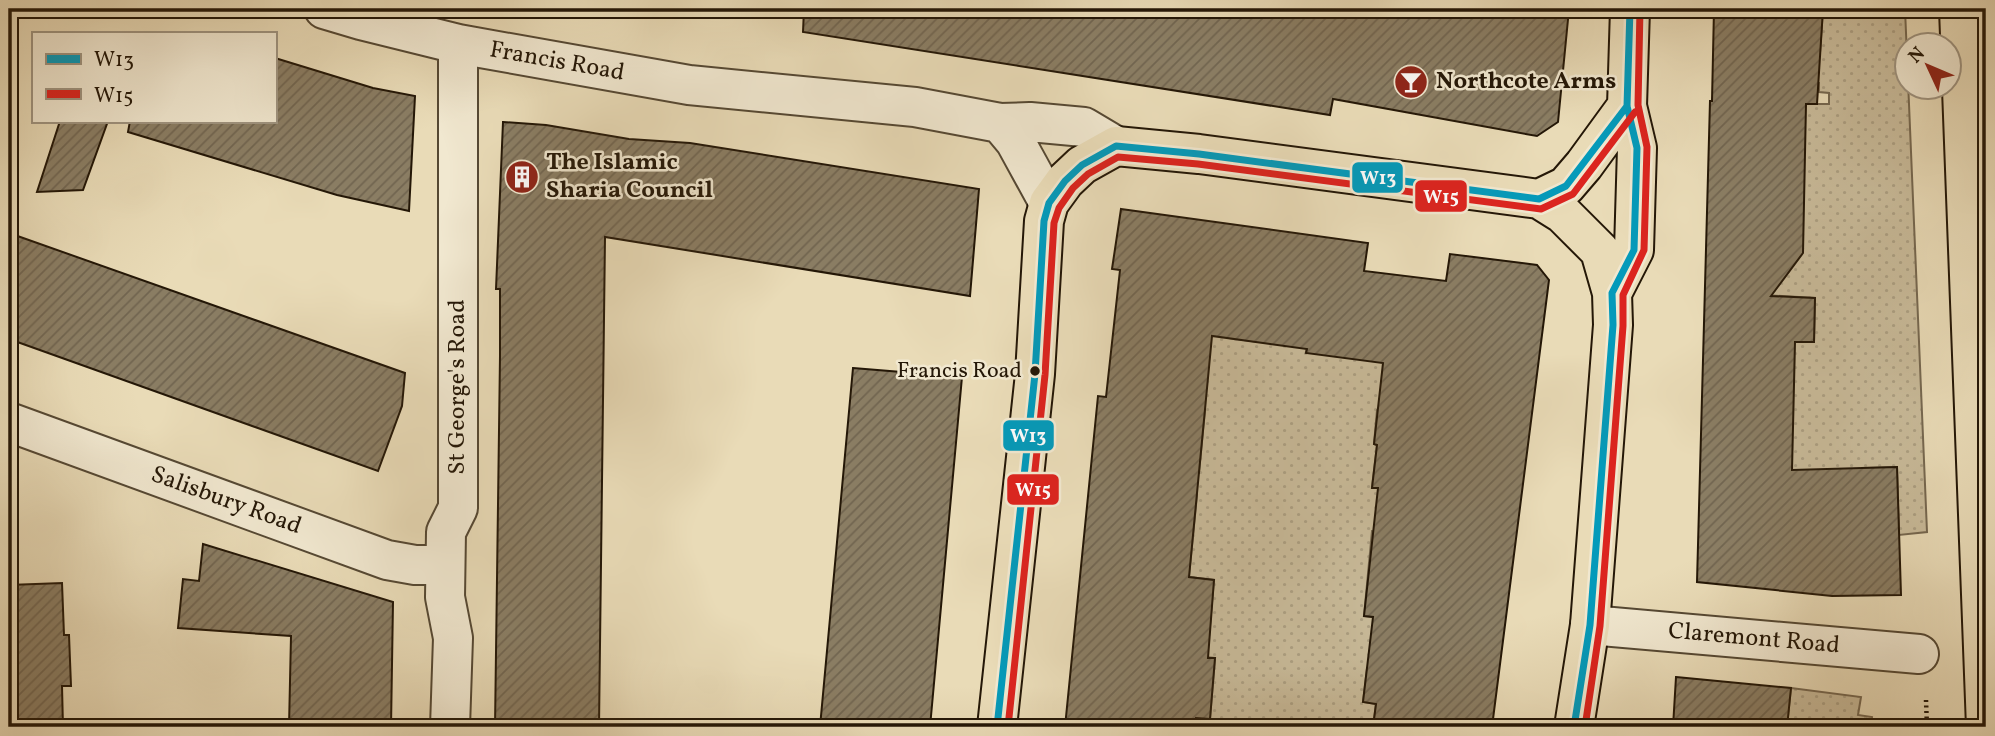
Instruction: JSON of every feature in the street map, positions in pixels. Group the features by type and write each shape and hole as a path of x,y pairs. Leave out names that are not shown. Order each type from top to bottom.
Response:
{"main road":[{"path":"1574,727 1590,625 1613,325 1612,293 1634,250 1637,148 1627,106 1630,9"},
{"path":"1959,9 1986,727"},
{"path":"1539,199 1566,186 1627,106"},
{"path":"997,727 1035,374 1044,221 1049,203 1074,172 1116,146"},
{"name":"Francis Road","path":"1116,146 1199,154 1539,199 1563,214 1600,251 1612,293"}],"street":[{"name":"Francis Road","path":"324,9 458,44 689,85 915,107 1000,122 1084,127 1116,146"},
{"name":"St George's Road","path":"450,727 453,638 446,597 445,565 446,532 458,508 458,44"},
{"path":"1000,122 1019,147 1049,203"},
{"name":"Salisbury Road","path":"9,422 387,560 415,565 445,565"},
{"name":"Claremont Road","path":"1590,625 1919,654"}],"shaded area":[{"path":"1823,9 1905,9 1906,32 1894,32 1894,102 1909,102 1927,532 1899,535 1897,467 1862,468 1859,552 1760,436 1763,341 1814,342 1815,298 1763,295 1802,253 1805,104 1829,104 1829,93 1819,92 1819,83 1774,81 1820,53"},
{"path":"1229,326 1228,338 1258,342 1309,334 1306,352 1478,328 1377,410 1374,444 1377,445 1372,487 1402,491 1397,534 1372,531 1364,616 1386,619 1434,676 1367,668 1363,702 1376,704 1373,727 1195,727 1196,718 1210,719 1215,658 1134,650 1209,637 1214,580 1189,577 1197,495 1149,490 1151,469 1199,473 1205,410 1143,327"},
{"path":"1791,688 1861,697 1858,715 1872,717 1871,727 1787,727"}],"building":[{"path":"804,9 1569,9 1558,122 1537,136 1333,99 1330,115 803,32"},
{"path":"1714,9 1823,9 1817,104 1806,104 1803,253 1771,296 1815,298 1814,342 1795,342 1792,470 1897,467 1901,595 1832,596 1697,582"},
{"path":"276,58 373,88 415,96 409,211 337,195 128,132 130,122 276,122"},
{"path":"60,122 108,122 83,190 37,192"},
{"path":"503,122 546,125 629,139 690,143 979,189 970,296 605,237 599,727 495,727 500,356 500,289 496,289"},
{"path":"1121,209 1368,243 1364,271 1446,281 1450,254 1537,265 1549,280 1492,727 1373,727 1376,704 1363,702 1373,617 1364,616 1378,488 1372,488 1383,363 1306,353 1307,349 1212,336 1189,577 1214,580 1208,658 1215,658 1210,719 1196,718 1195,727 1128,723 1128,727 1065,727 1098,396 1106,397 1120,270 1112,269"},
{"path":"9,233 405,373 402,406 378,471 9,339"},
{"path":"853,368 962,377 930,727 820,727"},
{"path":"203,544 393,602 391,727 289,727 291,636 178,628 183,579 199,581"},
{"path":"62,583 64,635 69,635 71,686 62,686 63,727 9,727 9,585"},
{"path":"1676,677 1791,688 1787,727 1673,727"}],"transit line":[{"name":"W13","path":"1574,727 1590,625 1613,325 1612,293 1634,250 1637,148 1627,106 1630,9"},
{"name":"W15","path":"1585,727 1600,626 1623,326 1623,295 1644,250 1647,147 1638,105 1640,9"},
{"name":"W13","path":"997,727 1035,374 1044,221 1049,203 1065,181 1082,165 1116,146 1199,154 1539,199 1566,186 1627,106"},
{"name":"W15","path":"1008,727 1045,375 1054,223 1059,208 1073,188 1088,174 1118,157 1198,164 1541,209 1573,194 1635,112"}],"place":[{"name":"Northcote Arms","path":"1411,82"},
{"name":"The Islamic Sharia Council","path":"522,177"},
{"name":"Francis Road","path":"1035,371"}]}
